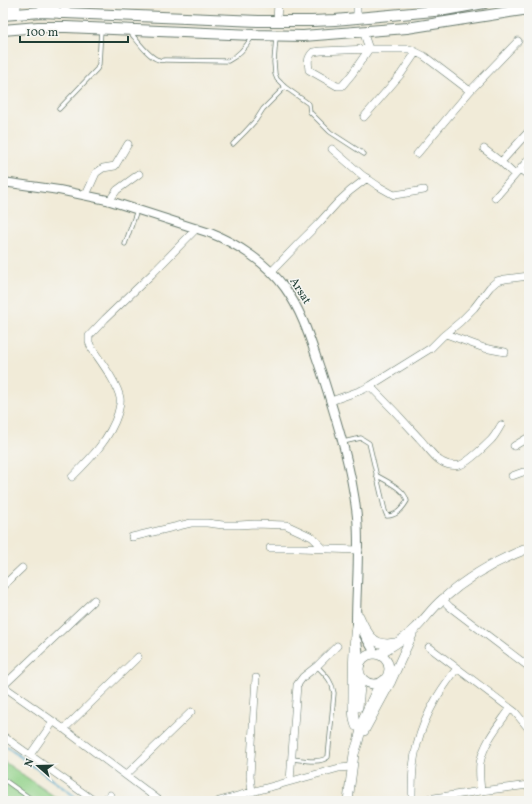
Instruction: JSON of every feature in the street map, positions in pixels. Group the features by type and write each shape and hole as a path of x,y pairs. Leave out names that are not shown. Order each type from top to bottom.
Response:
{"main road":[{"path":"3,23 7,15 9,3"},
{"path":"7,15 15,10 17,3"},
{"path":"41,3 60,13"},
{"path":"7,15 41,12 312,21 445,10 484,3"},
{"path":"3,30 38,27 66,27 253,36 303,36 425,25 529,9"},
{"path":"7,15 19,22 38,27"},
{"path":"348,801 351,767 364,717 380,683 387,677 390,668 414,632 442,599 464,582 487,567 508,556 529,548"},
{"path":"359,616 367,632 378,643 387,645 400,641"},
{"path":"356,626 354,641 353,718 356,726"},
{"path":"377,654 414,632"},
{"path":"358,742 391,681 414,632"},
{"path":"354,754 353,742 361,677 359,668 362,659 370,654 377,654 384,657 390,668"},
{"path":"361,677 370,683 380,683"}],"street":[{"path":"277,21 278,3"},
{"path":"357,3 357,18"},
{"path":"363,31 369,49"},
{"path":"417,154 470,91 518,41"},
{"path":"369,49 356,69 342,86 337,86 310,70 308,63 309,56 313,52 320,50 369,49 410,49 424,56 470,91"},
{"path":"364,117 401,74 416,52"},
{"path":"501,162 529,131"},
{"path":"86,196 96,174 103,168 115,166 128,144"},
{"path":"332,149 367,178 394,195 424,190"},
{"path":"484,149 515,175"},
{"path":"495,198 529,158"},
{"path":"520,169 529,176"},
{"path":"109,200 116,190 139,174"},
{"path":"271,272 338,202 367,178"},
{"name":"Arsat","path":"3,182 59,190 109,200 197,228 223,238 242,249 271,272 284,287 301,316 309,334 331,401 351,473 357,516 357,605"},
{"path":"72,477 106,438 115,422 120,399 116,387 91,347 89,336 197,228"},
{"path":"331,401 370,386 431,348 474,308 490,287 497,281 529,276"},
{"path":"446,334 484,348 505,352"},
{"path":"370,386 396,412 434,455 442,462 447,464 460,465 467,462 490,441 501,425"},
{"path":"514,446 529,437"},
{"path":"512,476 523,472 529,472"},
{"path":"132,537 191,523 223,525 286,525 312,537 323,548"},
{"path":"270,548 323,548 358,550"},
{"path":"3,586 22,568"},
{"path":"442,599 450,607 529,667"},
{"path":"94,600 3,686 64,729 160,801"},
{"path":"357,605 365,636 377,654"},
{"path":"357,605 356,626 360,664"},
{"path":"290,781 297,685 303,677 317,666 337,646"},
{"path":"429,647 515,712 529,729"},
{"path":"64,729 138,657"},
{"path":"457,668 436,699 427,717 416,746 413,801 529,785"},
{"path":"252,792 250,776 256,678"},
{"path":"481,791 480,763 484,751 488,741 510,709"},
{"path":"126,776 191,712"},
{"path":"30,755 53,722"},
{"path":"3,736 92,800 96,801"},
{"path":"219,801 339,768 351,767"},
{"path":"103,801 110,795"}],"lane":[{"path":"59,109 97,69 99,64 101,29"},
{"path":"128,30 144,49 158,60 228,61 240,52 253,36"},
{"path":"276,36 274,62 277,79 285,87 309,104 310,112 330,132 364,154"},
{"path":"233,144 256,120 263,109 285,87"},
{"path":"125,244 137,209"},
{"path":"342,442 362,438 369,443 376,475 385,511 387,516 392,516 405,504 407,498 401,490 376,475"},
{"path":"292,760 323,760 328,757 334,693 333,685 317,666"},
{"path":"3,779 34,801"}],"green space":[{"path":"3,761 61,801 3,801"}],"waterway":[{"path":"3,744 81,801"}]}
